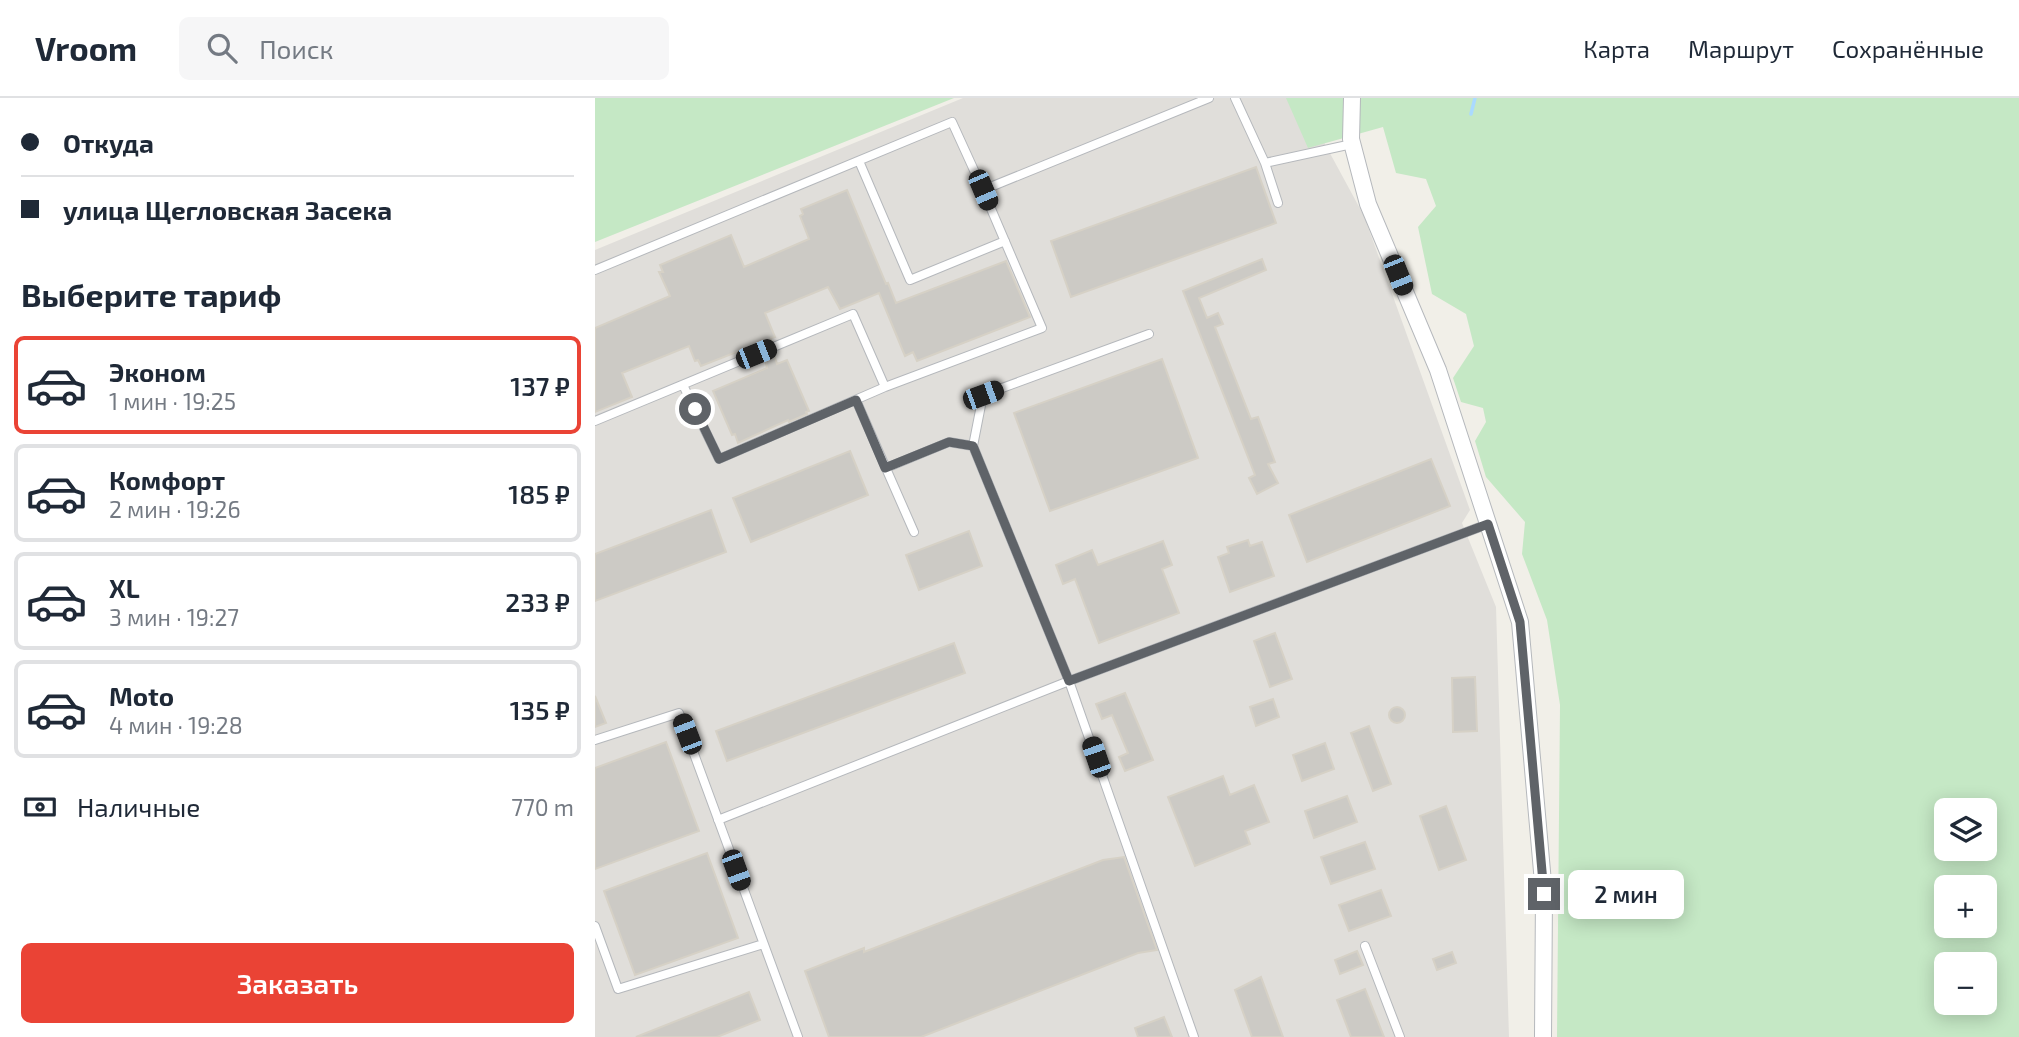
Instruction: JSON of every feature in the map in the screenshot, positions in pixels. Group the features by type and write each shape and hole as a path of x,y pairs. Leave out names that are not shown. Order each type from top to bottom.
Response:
{"street":[{"path":"1352,98 1352,144 1369,204 1438,370 1520,622 1544,894 1542,1037"}],"lane":[{"path":"983,190 1209,98"},
{"path":"1235,98 1265,163 1278,202"},
{"path":"595,270 952,122 1042,328 885,387 719,459 683,385"},
{"path":"1265,163 1352,144"},
{"path":"859,161 910,280 1005,242"},
{"path":"595,421 853,314 885,387"},
{"path":"1149,334 983,395 973,446 1069,681 1194,1037"},
{"path":"856,400 914,532"},
{"path":"885,468 949,442 973,446"},
{"path":"718,821 1069,681 1488,524"},
{"path":"595,740 678,713 798,1037"},
{"path":"595,926 618,989 763,944"},
{"path":"1365,946 1400,1037"}],"shaded area":[{"path":"963,98 1300,98 1364,216 1470,510 1462,523 1496,607 1509,1037 595,1037 595,250"}],"green space":[{"path":"595,98 954,98 595,242"},
{"path":"1286,98 2019,98 2019,1037 1557,1037 1560,705 1547,620 1522,554 1525,522 1486,477 1475,441 1486,422 1483,408 1461,402 1453,378 1474,346 1466,314 1432,294 1418,227 1436,206 1426,179 1396,173 1383,127 1308,148"}],"building":[{"path":"1256,167 1276,223 1071,297 1051,241"},
{"path":"847,190 896,303 1006,261 1030,317 917,361 913,352 905,356 879,293 840,309 828,287 765,313 775,337 771,338 771,341 701,366 698,360 695,361 689,346 622,373 632,397 595,412 595,328 670,296 659,272 663,272 660,265 731,235 744,267 809,239 800,216 803,214 801,209"},
{"path":"1262,259 1266,270 1199,298 1207,318 1218,313 1223,324 1215,327 1251,419 1258,417 1275,462 1268,464 1278,483 1257,494 1249,478 1255,475 1183,291"},
{"path":"774,354 777,364 787,360 809,411 738,443 713,391 767,368 765,358"},
{"path":"1162,359 1198,458 1050,511 1014,413"},
{"path":"850,451 868,495 751,542 733,498"},
{"path":"1431,459 1450,506 1307,562 1289,515"},
{"path":"711,510 726,552 595,601 595,554"},
{"path":"969,531 982,566 919,590 906,555"},
{"path":"1248,540 1250,546 1262,542 1274,576 1230,592 1218,557 1229,553 1227,547"},
{"path":"1163,541 1172,565 1162,569 1179,613 1099,643 1075,579 1063,584 1056,565 1092,550 1098,565"},
{"path":"1275,633 1292,679 1270,687 1254,641"},
{"path":"954,643 965,673 727,761 716,731"},
{"path":"1475,677 1477,731 1453,732 1452,678"},
{"path":"1125,693 1153,760 1125,771 1119,757 1128,753 1112,715 1102,719 1096,704"},
{"path":"595,696 606,723 595,727"},
{"path":"1273,699 1279,717 1256,726 1250,707"},
{"path":"1397,707 1403,709 1403,721 1397,723 1391,721 1389,715 1391,709"},
{"path":"1369,726 1391,784 1373,791 1351,733"},
{"path":"666,742 699,831 595,869 595,768"},
{"path":"1325,743 1334,769 1302,781 1293,755"},
{"path":"1223,776 1230,795 1254,785 1269,822 1245,831 1250,844 1195,866 1168,797"},
{"path":"1347,796 1357,822 1314,838 1305,811"},
{"path":"1446,806 1466,860 1439,870 1420,816"},
{"path":"1365,842 1375,869 1331,884 1321,857"},
{"path":"707,853 738,938 635,975 604,891"},
{"path":"1124,857 1157,950 1138,953 921,1037 829,1037 805,971 864,948 864,952 1103,860"},
{"path":"1381,890 1391,916 1349,931 1339,905"},
{"path":"1357,951 1363,965 1340,974 1335,960"},
{"path":"1452,952 1456,963 1437,970 1433,959"},
{"path":"1261,977 1283,1037 1252,1037 1235,990"},
{"path":"1365,989 1384,1037 1351,1037 1337,1000"},
{"path":"749,992 760,1020 717,1037 636,1037"},
{"path":"1164,1017 1172,1037 1138,1037 1135,1028"}],"waterway":[{"path":"1471,114 1475,98"}],"route":[{"path":"695,409 719,459 856,400 885,468 949,442 973,446 1069,681 1488,524 1520,622 1544,894"}]}
